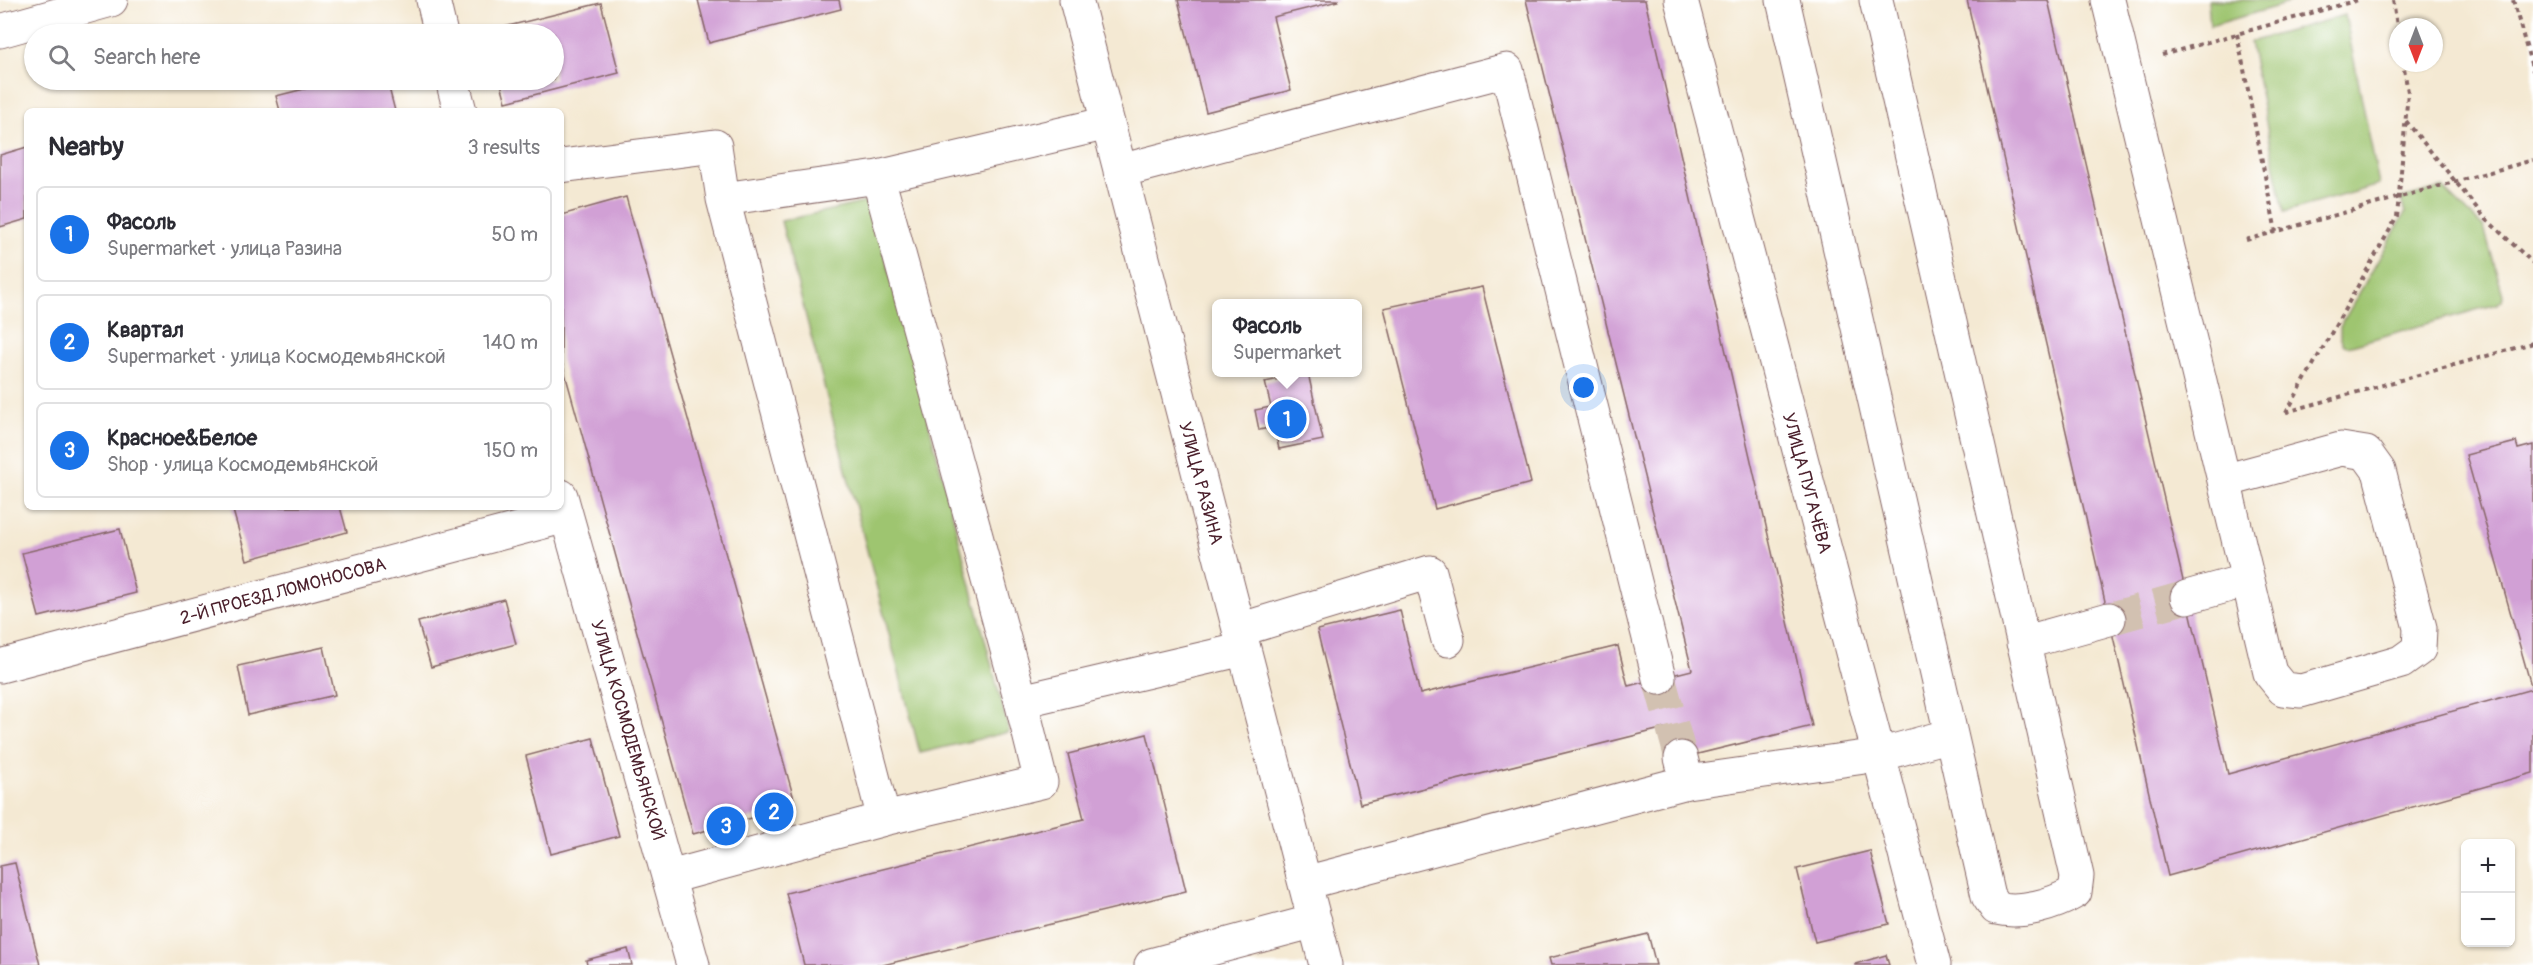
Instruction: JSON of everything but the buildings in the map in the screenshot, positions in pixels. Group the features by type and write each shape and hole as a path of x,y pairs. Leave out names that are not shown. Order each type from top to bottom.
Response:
{"street":[{"path":"25,24 111,0"},
{"path":"433,0 439,24"},
{"name":"УЛИЦА РАЗИНА","path":"1076,0 1326,965"},
{"name":"УЛИЦА ПУГАЧЁВА","path":"1681,0 1934,965"},
{"path":"1783,0 1988,896 1996,908 2011,912 2061,900 2075,892 2077,876 1876,0"},
{"path":"2108,0 2224,481 2271,673 2283,688 2301,691 2401,662 2419,649 2420,628 2379,471 2366,453 2341,449 2224,481"},
{"path":"0,31 24,24"},
{"path":"1120,171 1507,70 1659,678"},
{"path":"455,90 459,108"},
{"path":"723,199 879,177 1108,123"},
{"path":"564,166 715,146 723,199 884,819"},
{"path":"670,877 884,819 1041,782 879,177"},
{"name":"УЛИЦА КОСМОДЕМЬЯНСКОЙ","path":"564,506 693,965"},
{"name":"2-Й ПРОЕЗД ЛОМОНОСОВА","path":"0,666 550,510"},
{"path":"1021,701 1242,639 1430,572 1448,640"},
{"path":"2187,597 2248,580"},
{"path":"2023,643 2109,619"},
{"path":"1305,883 1684,770 1879,755 1951,735"},
{"path":"1151,965 1315,921"}],"path":[{"path":"2330,0 2337,6"},
{"path":"2124,66 2358,0"},
{"path":"2393,0 2396,18"},
{"path":"2513,0 2533,71"},
{"path":"2237,34 2276,232"},
{"path":"2405,72 2408,92 2397,217 2286,412 2533,343"},
{"path":"2405,121 2485,218 2533,263"},
{"path":"2246,240 2533,160"}],"green space":[{"path":"2208,0 2299,0 2210,26"},
{"path":"2345,15 2379,185 2284,212 2250,42"},
{"path":"2443,188 2484,228 2503,295 2502,300 2497,304 2348,346 2344,345 2340,337 2340,327 2405,213 2401,199"},
{"path":"871,201 1009,732 920,753 781,221"}],"tunnel":[{"path":"2109,619 2187,597"},
{"path":"1659,678 1681,758"}],"place":[{"name":"Фасоль","path":"1287,419"},
{"name":"Квартал","path":"774,812"},
{"name":"Красное&Белое","path":"726,826"}]}
